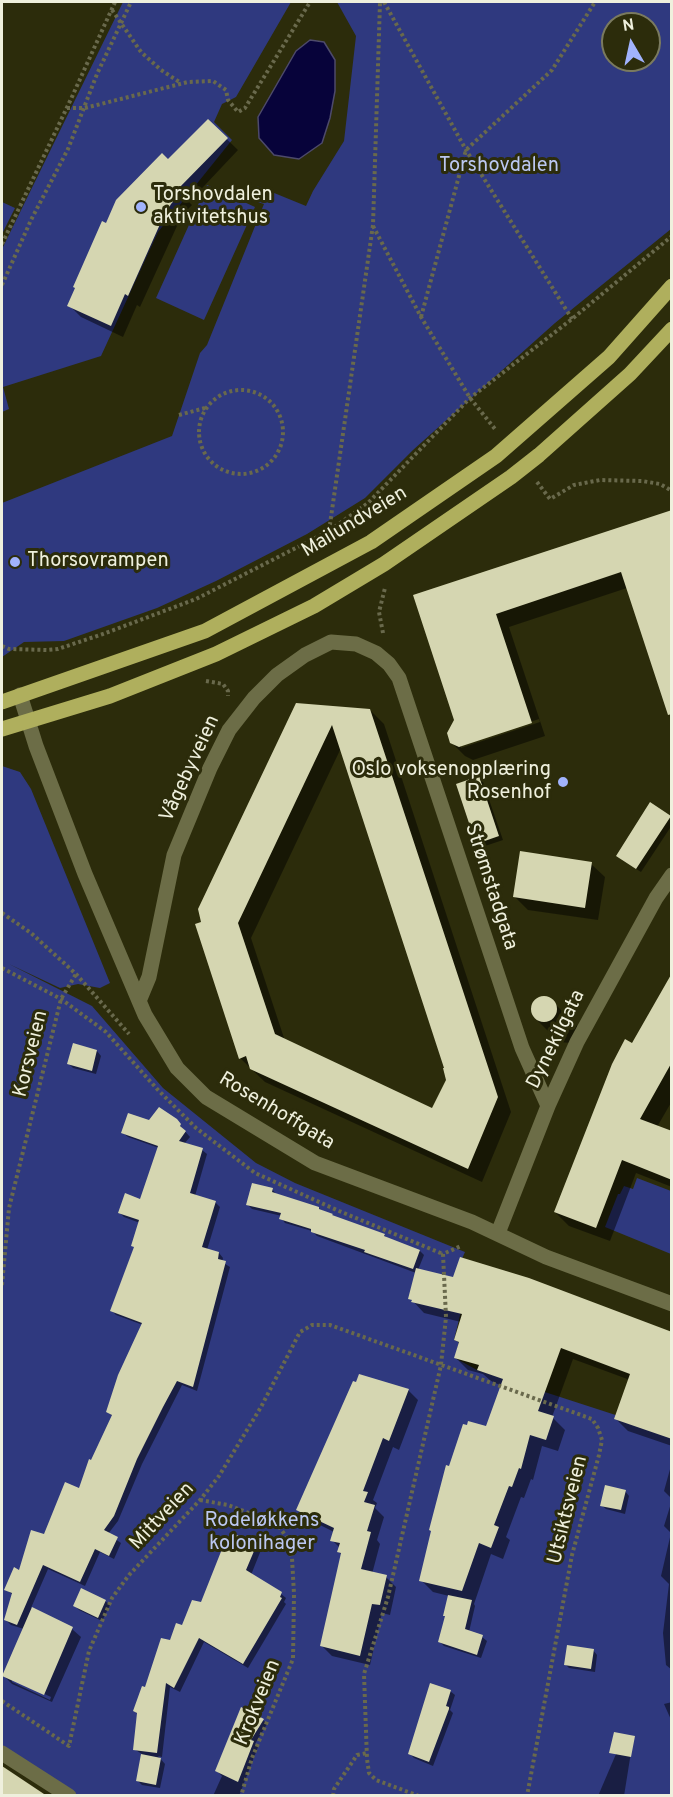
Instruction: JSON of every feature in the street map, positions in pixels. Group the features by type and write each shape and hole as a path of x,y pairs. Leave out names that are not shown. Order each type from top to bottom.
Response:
{"main road":[{"name":"Mailundveien","path":"2,702 205,631 371,542 496,456 609,357 672,286"},
{"path":"2,729 110,696 216,654 314,606 384,564 511,477 630,374 672,329"}],"street":[{"name":"Vågebyveien","path":"139,1001 149,977 174,855 210,768 229,730 254,698 277,675 304,655 331,642 380,646"},
{"name":"Strømstadgata","path":"380,646 399,678 522,1048 548,1106"},
{"name":"Rosenhoffgata","path":"20,695 85,874 139,1001 177,1068 206,1097 315,1163 498,1233 546,1257 672,1304"},
{"name":"Dynekilgata","path":"498,1233 548,1106 577,1042 656,898 672,875"},
{"path":"2,1753 69,1796"}],"path":[{"path":"2,244 115,2"},
{"path":"2,285 31,220 68,149 97,74 131,2"},
{"path":"67,108 85,108 182,84 213,81 226,90 228,100 238,112 245,108 310,2"},
{"path":"382,2 466,150 572,319"},
{"path":"329,531 373,225 382,2"},
{"path":"421,317 466,150 552,70 595,2"},
{"path":"112,10 141,52 161,70 182,84"},
{"path":"373,225 421,317 470,398 495,429"},
{"path":"2,646 9,649 58,649 103,634 196,599 329,531 368,503 470,398 572,319 672,236"},
{"path":"179,415 206,408 218,396 234,390 254,391 272,402 282,421 283,441 275,458 254,473 230,473 211,463 200,444 199,425 206,408"},
{"path":"537,482 550,498 574,485 600,480 660,484 672,491"},
{"path":"380,646 379,612 385,587"},
{"path":"202,681 215,681 223,684 228,690 229,703"},
{"path":"2,913 31,933 76,974 129,1034"},
{"name":"Korsveien","path":"2,1285 9,1208 61,999 76,974"},
{"path":"419,1796 376,1780 369,1773 364,1674 388,1597 441,1365 446,1317 443,1254 461,1246"},
{"name":"Utsiktsveien","path":"312,1325 330,1325 592,1419 602,1440 572,1555 527,1796"},
{"name":"Mittveien","path":"2,1701 69,1746 89,1651 112,1598 129,1575 200,1500 219,1476 255,1417 300,1332 312,1325"},
{"name":"Krokveien","path":"200,1500 228,1505 277,1524 288,1539 292,1558 293,1659 252,1758 241,1796"},
{"path":"333,1796 334,1789 357,1755 367,1753"}],"green space":[{"path":"123,2 291,2 236,97 222,104 214,122 232,140 158,232 101,356 3,387 9,409 2,412 2,249"},
{"name":"Torshovdalen","path":"337,2 671,2 671,229 555,323 413,450 365,498 307,534 216,581 157,608 64,641 24,642 2,657 2,503 172,436 200,353 207,345 264,204 251,200 257,186 306,206 344,141 356,36"},
{"path":"207,185 255,207 204,320 156,298"},
{"path":"2,202 15,208 2,234"},
{"name":"Rodeløkkens kolonihager","path":"2,766 20,772 31,789 110,983 100,988 78,984 60,988 9,964 92,1006 163,1088 256,1163 295,1183 465,1252 451,1283 465,1295 454,1340 459,1342 455,1358 477,1370 671,1433 671,1795 66,1795 2,1750"},
{"path":"637,1178 671,1191 671,1254 605,1227 618,1194 624,1186 633,1189"}],"shaded area":[{"path":"310,40 324,42 335,60 335,91 330,118 322,143 299,159 274,155 259,138 258,117 296,51"}],"building":[{"path":"208,119 228,138 178,189 182,192 171,204 161,222 128,296 125,294 111,326 67,306 102,221 106,223 116,200 162,153 168,159"},
{"path":"672,510 672,714 668,715 621,572 496,614 532,723 459,747 450,743 447,733 454,720 413,595"},
{"path":"296,703 370,709 498,1097 468,1169 250,1069 246,1056 239,1059 195,924 201,922 198,909","holes":["332,725 446,1080 432,1108 275,1034 238,923"]},
{"path":"479,776 499,836 476,844 456,784"},
{"path":"650,802 671,816 636,869 616,856"},
{"path":"520,851 592,862 585,908 513,897"},
{"path":"672,973 672,1062 640,1119 672,1131 672,1180 622,1160 596,1228 554,1212 612,1064 625,1039 632,1043"},
{"path":"544,996 553,1000 557,1009 553,1018 544,1022 535,1018 531,1009 535,1000"},
{"path":"73,1043 97,1050 92,1071 67,1064"},
{"path":"159,1107 177,1119 186,1131 179,1141 203,1148 190,1193 216,1201 202,1247 219,1252 218,1259 226,1261 193,1387 177,1381 137,1459 114,1516 104,1530 118,1537 109,1556 95,1549 80,1582 43,1565 17,1625 4,1620 12,1593 4,1590 14,1567 19,1570 31,1530 44,1534 65,1482 79,1488 89,1459 91,1460 112,1415 106,1412 118,1375 142,1323 110,1311 134,1247 131,1246 139,1220 118,1213 125,1193 140,1199 158,1146 121,1133 128,1113 149,1120"},
{"path":"252,1183 273,1188 272,1192 319,1207 332,1215 385,1234 384,1236 420,1250 413,1269 311,1232 311,1229 279,1219 281,1213 246,1205"},
{"path":"460,1257 529,1278 672,1332 672,1439 614,1419 630,1374 561,1348 538,1411 554,1416 546,1440 530,1435 521,1469 519,1468 512,1487 509,1486 494,1525 499,1527 491,1548 479,1543 462,1591 419,1581 431,1531 429,1530 446,1465 449,1466 463,1424 467,1425 468,1421 486,1426 503,1379 477,1370 479,1365 454,1358 459,1342 454,1340 462,1314 411,1302 412,1300 408,1299 416,1268 453,1277"},
{"path":"359,1374 409,1389 389,1441 383,1438 363,1491 368,1492 364,1502 375,1505 367,1531 371,1532 361,1569 387,1575 380,1605 372,1604 360,1656 320,1646 341,1553 337,1552 340,1543 330,1541 334,1528 296,1510 353,1381 356,1382"},
{"path":"605,1485 626,1490 621,1510 600,1506"},
{"path":"232,1533 257,1544 246,1570 282,1592 280,1597 282,1598 243,1664 199,1638 174,1688 166,1683 157,1753 133,1750 137,1713 133,1711 142,1686 145,1687 161,1638 170,1640 176,1623 182,1625 192,1600 201,1602 224,1544 227,1545"},
{"path":"81,1588 106,1600 98,1618 73,1606"},
{"path":"448,1595 472,1600 465,1629 483,1635 477,1655 438,1642"},
{"path":"32,1607 73,1627 44,1695 2,1676"},
{"path":"567,1645 594,1649 591,1669 564,1665"},
{"path":"430,1683 451,1690 446,1706 449,1709 429,1762 408,1754"},
{"path":"241,1707 264,1719 251,1740 254,1741 238,1782 215,1771"},
{"path":"614,1732 635,1736 631,1757 609,1753"},
{"path":"141,1754 161,1758 156,1785 136,1781"},
{"path":"2,1766 47,1796 2,1796"}],"place":[{"name":"Torshovdalen aktivitetshus","path":"141,207"},
{"name":"Thorsovrampen","path":"15,562"},
{"name":"Oslo voksenopplæring Rosenhof","path":"563,782"}]}
